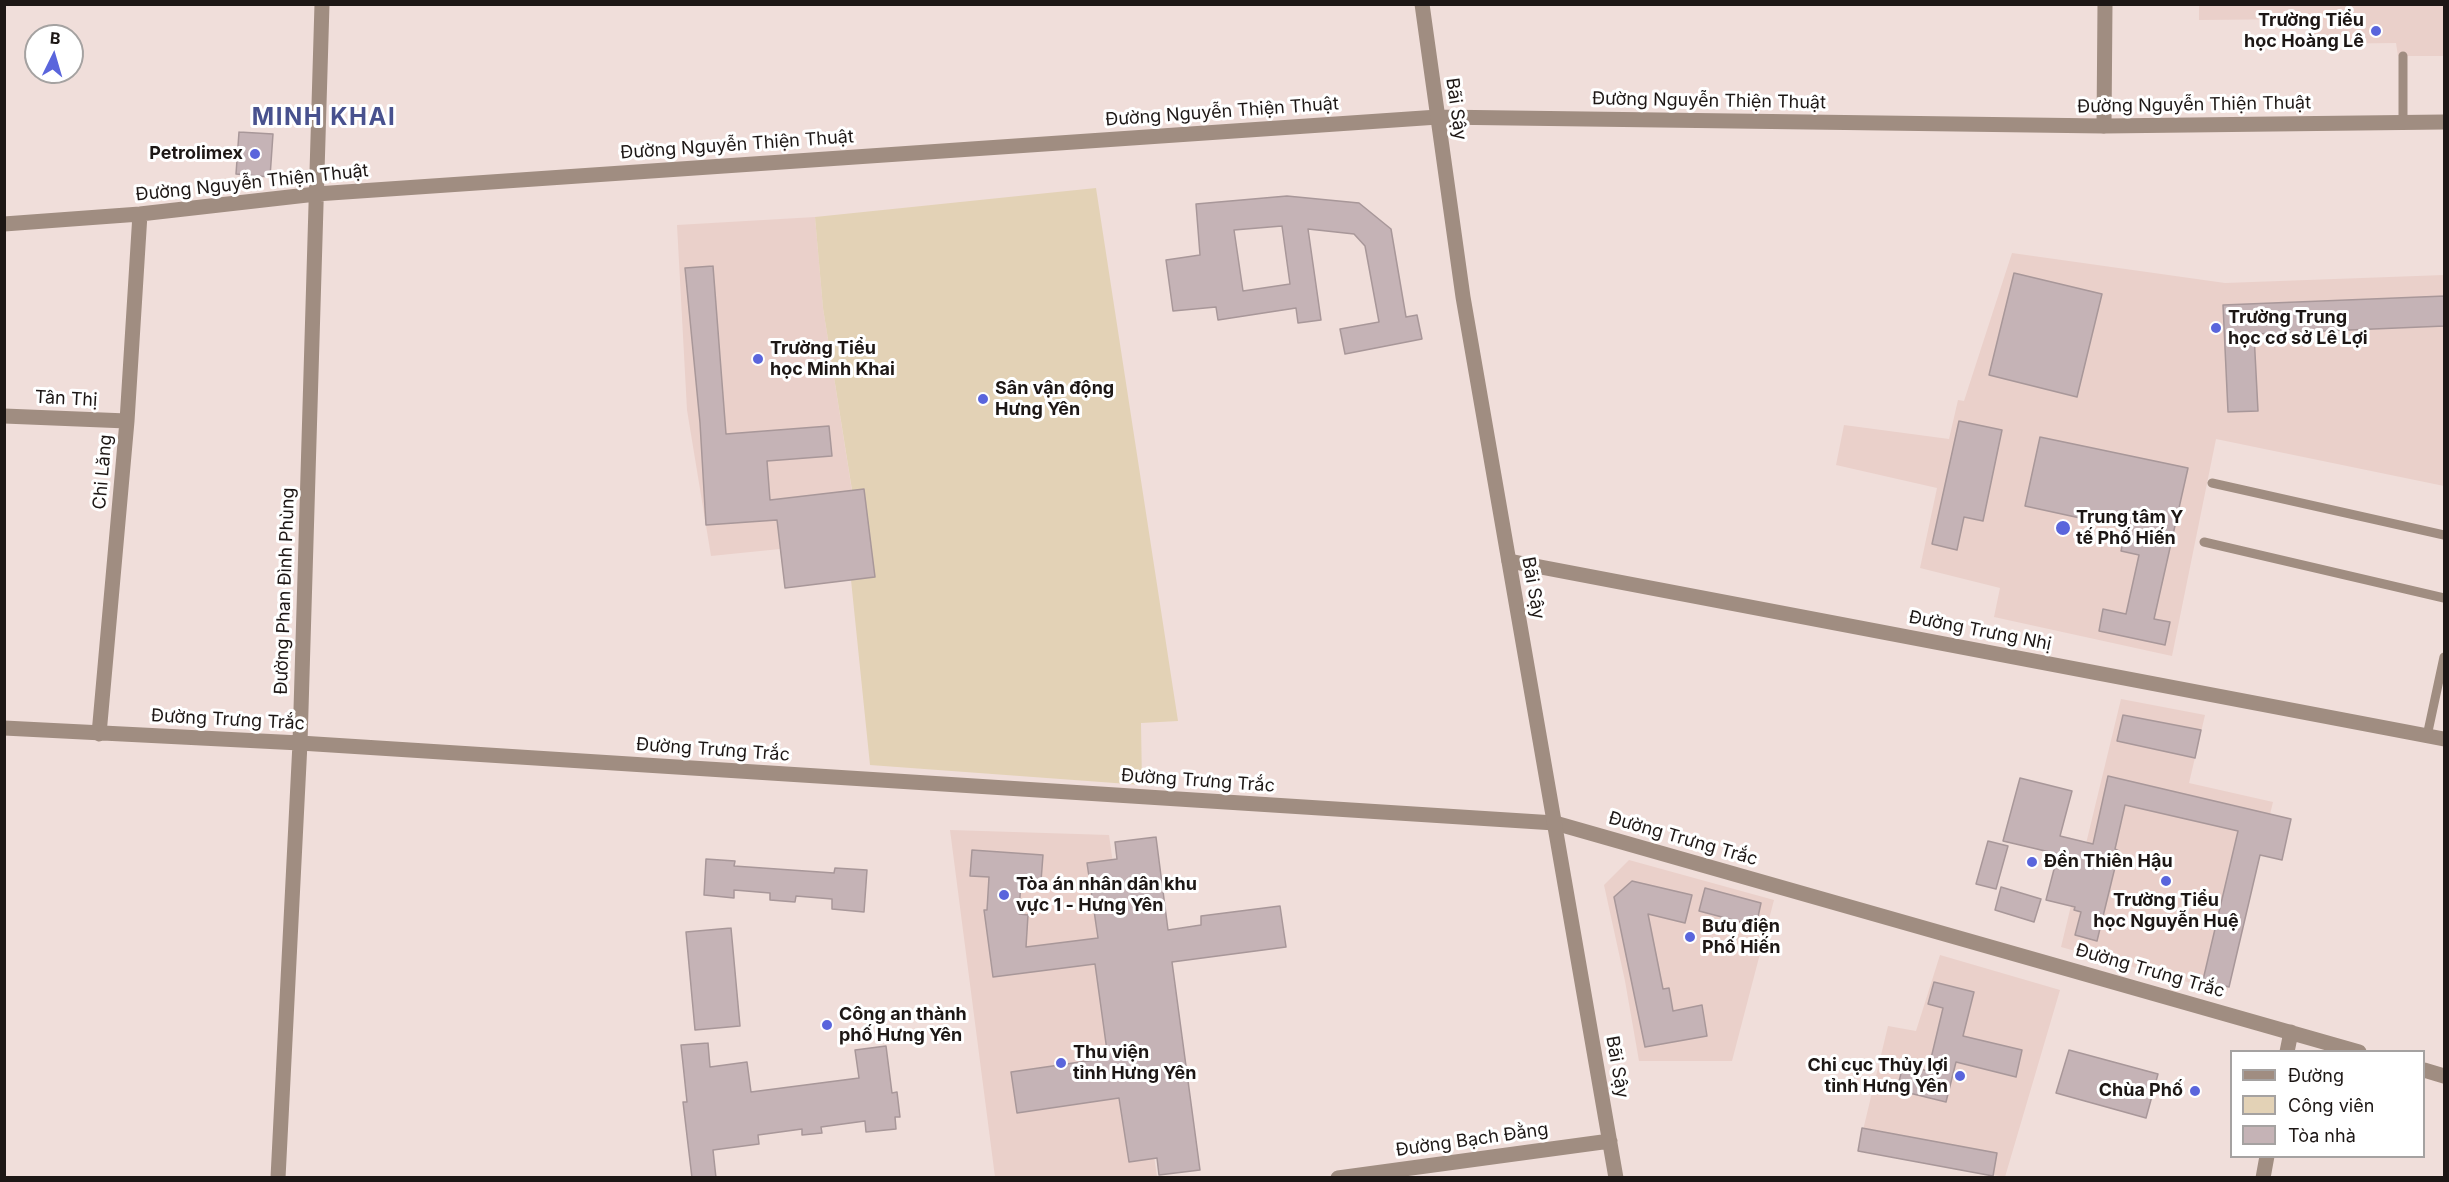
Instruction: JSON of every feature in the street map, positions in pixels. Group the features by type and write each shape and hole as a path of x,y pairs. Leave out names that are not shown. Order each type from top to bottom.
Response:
{"street":[{"name":"Đường Phan Đình Phùng","path":"278,1178 300,743 322,4"},
{"name":"Bãi Sậy","path":"1422,4 1462,297 1616,1178"},
{"path":"2104,126 2105,4"},
{"name":"Đường Nguyễn Thiện Thuật","path":"4,224 140,214 316,194 1438,117 2104,126 2445,122"},
{"name":"Chi Lăng","path":"99,734 127,421 140,214"},
{"name":"Tân Thị","path":"4,416 127,421"},
{"name":"Đường Trưng Nhị","path":"1509,561 2445,739"},
{"name":"Đường Trưng Trắc","path":"4,728 300,743 1555,823 2352,1050"},
{"path":"2287,1050 2291,1032"},
{"path":"2425,1070 2445,1076"},
{"name":"Đường Bạch Đằng","path":"1338,1178 1610,1141"},
{"path":"2264,1178 2267,1158"}],"lane":[{"path":"2403,56 2403,122"},
{"path":"2212,483 2445,535"},
{"path":"2204,542 2445,598"},
{"path":"2427,736 2445,657"}],"shaded area":[{"name":"Trường Tiểu học Hoàng Lê","path":"2199,5 2444,5 2444,56 2398,56 2396,43 2310,44 2307,19 2199,20"},
{"name":"Trường Tiểu học Minh Khai","path":"815,217 823,308 852,491 774,500 780,549 711,556 687,410 677,225"},
{"path":"2012,253 2225,283 2444,275 2444,486 2216,439 2172,656 1994,617 2000,588 1920,568 1937,488 1836,465 1844,425 1949,439 1958,400 1964,401"},
{"name":"Trường Tiểu học Nguyễn Huệ","path":"2121,699 2205,715 2189,783 2273,802 2227,993 2061,947"},
{"name":"Thu viện tỉnh Hưng Yên","path":"950,830 1109,835 1157,1177 995,1177"},
{"name":"Bưu điện Phố Hiến","path":"1629,860 1774,900 1732,1061 1639,1061 1625,981 1604,885"},
{"path":"1940,955 2060,990 2005,1177 1858,1151 1888,1026 1916,1031"}],"green space":[{"name":"Sân vận động Hưng Yên","path":"1096,188 1178,721 1141,723 1142,785 870,765 851,580 785,588 774,500 852,490 823,308 815,217"}],"building":[{"name":"Petrolimex","path":"239,132 273,134 270,177 236,174"},
{"path":"1287,196 1359,203 1391,229 1406,317 1417,315 1422,339 1345,354 1340,329 1379,322 1365,246 1354,234 1308,229 1321,320 1298,323 1296,308 1218,320 1216,307 1173,311 1166,260 1200,255 1196,204","holes":["1282,226 1290,284 1243,291 1234,230"]},
{"path":"713,266 726,434 829,426 832,456 767,461 770,500 864,489 875,577 785,588 777,520 706,525 700,423 685,268"},
{"path":"2014,273 2102,294 2077,397 1989,375"},
{"path":"2445,296 2445,326 2254,334 2258,411 2228,412 2223,305"},
{"path":"1959,421 2002,430 1983,521 1964,517 1957,550 1932,544"},
{"path":"2040,437 2188,468 2154,619 2170,622 2165,645 2099,631 2103,609 2126,614 2139,555 2121,551 2126,528 2025,506"},
{"path":"2123,715 2201,730 2195,758 2117,741"},
{"path":"2108,776 2291,819 2282,860 2260,855 2229,987 2203,980 2238,831 2125,805 2115,849 2119,851 2097,941 2075,935 2081,912 2074,910 2075,907 2046,900 2058,854 2003,841 2020,778 2072,791 2060,836 2093,844"},
{"path":"1156,837 1168,930 1201,925 1201,916 1280,906 1286,947 1172,962 1200,1170 1159,1175 1157,1158 1129,1162 1119,1098 1017,1113 1011,1072 1108,1058 1095,964 993,977 984,910 987,910 989,877 970,876 972,850 1043,855 1041,881 1021,880 1019,914 1028,915 1026,947 1098,938 1087,863 1117,859 1115,842"},
{"path":"1988,841 2008,846 1996,889 1976,884"},
{"path":"706,859 735,861 734,866 834,873 835,868 867,870 864,912 832,909 832,899 796,896 795,902 770,900 770,893 734,890 734,898 704,895"},
{"path":"1632,881 1692,895 1685,923 1648,914 1663,989 1669,988 1673,1011 1702,1005 1707,1036 1645,1047 1614,897"},
{"path":"2001,887 2041,899 2034,922 1995,910"},
{"path":"1705,888 1761,903 1756,926 1699,911"},
{"path":"731,928 740,1026 695,1030 686,932"},
{"path":"1934,982 1974,992 1963,1036 2022,1050 2016,1077 1956,1062 1946,1102 1897,1090 1903,1065 1928,1071 1943,1008 1928,1004"},
{"path":"708,1043 710,1067 747,1062 751,1092 859,1078 855,1050 886,1046 892,1093 897,1092 900,1117 895,1117 896,1129 866,1132 865,1121 821,1127 822,1133 802,1135 802,1129 758,1135 759,1144 713,1150 716,1178 692,1178 683,1102 687,1102 681,1045"},
{"path":"2069,1050 2158,1074 2146,1118 2056,1093"},
{"path":"1862,1128 1997,1153 1993,1176 1858,1151"}],"place":[{"name":"Trường Tiểu học Hoàng Lê","path":"2376,31"},
{"name":"Petrolimex","path":"255,154"},
{"name":"Trường Trung học cơ sở Lê Lợi","path":"2216,328"},
{"name":"Trường Tiểu học Minh Khai","path":"758,359"},
{"name":"Sân vận động Hưng Yên","path":"983,399"},
{"name":"Trung tâm Y tế Phố Hiến","path":"2063,528"},
{"name":"Đền Thiên Hậu","path":"2032,862"},
{"name":"Trường Tiểu học Nguyễn Huệ","path":"2166,881"},
{"name":"Tòa án nhân dân khu vực 1 - Hưng Yên","path":"1004,895"},
{"name":"Bưu điện Phố Hiến","path":"1690,937"},
{"name":"Công an thành phố Hưng Yên","path":"827,1025"},
{"name":"Thu viện tỉnh Hưng Yên","path":"1061,1063"},
{"name":"Chi cục Thủy lợi tỉnh Hưng Yên","path":"1960,1076"},
{"name":"Chùa Phố","path":"2195,1091"}],"district":[{"name":"MINH KHAI","path":"324,118"}]}
